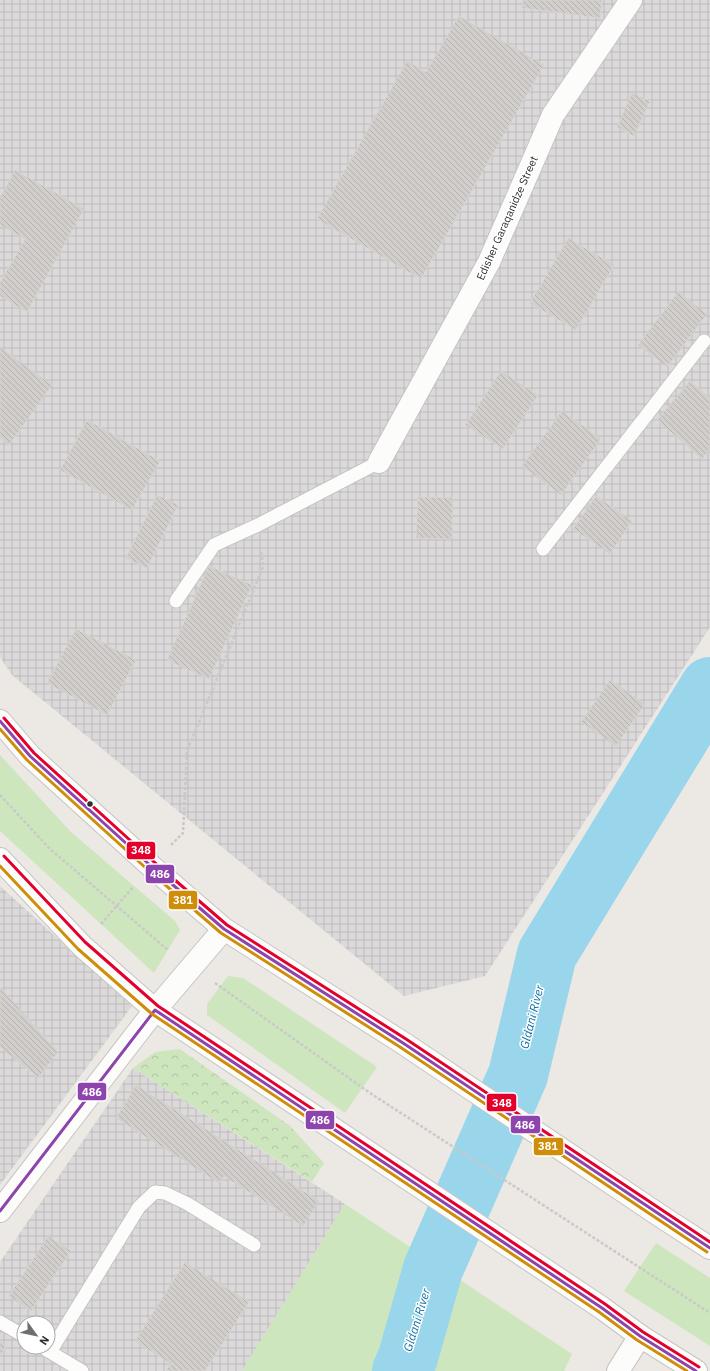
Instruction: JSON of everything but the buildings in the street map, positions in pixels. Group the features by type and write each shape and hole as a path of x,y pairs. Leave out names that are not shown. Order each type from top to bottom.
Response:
{"main road":[{"name":"Edisher Garaqanidze Street","path":"379,462 489,262 553,115 631,0"},
{"path":"0,721 30,756 151,866 224,929 403,1043 710,1248"},
{"path":"0,859 82,946 155,1010 602,1308 640,1336 696,1371"},
{"path":"0,1211 155,1010 224,929"},
{"path":"618,1371 640,1336"}],"lane":[{"path":"543,549 704,341"},
{"path":"176,601 214,545 258,525 379,462"},
{"path":"56,1334 139,1207 155,1192 166,1193 188,1204 254,1245"},
{"path":"0,1322 16,1331"},
{"path":"56,1355 82,1371"}],"path":[{"path":"82,946 151,866 183,834 187,751 263,567 258,525"},
{"path":"370,1093 710,1313"}],"shaded area":[{"path":"0,0 710,0 710,627 485,976 404,996 12,675 0,657"},
{"path":"0,886 132,1006 0,1185"},
{"path":"133,1068 345,1204 242,1371 0,1371 0,1262"}],"green space":[{"path":"0,755 71,832 175,921 180,930 154,973 0,831"},
{"path":"228,976 243,978 377,1067 345,1113 207,1015 207,1004"},
{"path":"180,1049 290,1126 324,1163 312,1182 133,1068 155,1052"},
{"path":"345,1204 572,1354 564,1371 242,1371"},
{"path":"656,1243 710,1278 710,1346 624,1291"}],"waterway":[{"name":"Gldani River","path":"402,1371 408,1357 433,1269 518,1075 547,954 710,687"}],"transit line":[{"name":"348","path":"4,718 34,753 154,862 227,925 406,1039 710,1242"},
{"name":"486","path":"0,721 30,756 151,866 224,929 403,1043 710,1248"},
{"name":"381","path":"0,729 27,760 148,870 221,933 400,1047 707,1252"},
{"name":"348","path":"4,856 85,942 158,1006 605,1304 643,1332 699,1367"},
{"name":"381","path":"0,866 78,949 152,1014 599,1312 637,1340 687,1371"},
{"name":"486","path":"0,1211 155,1010 602,1308 640,1336 696,1371"}]}
